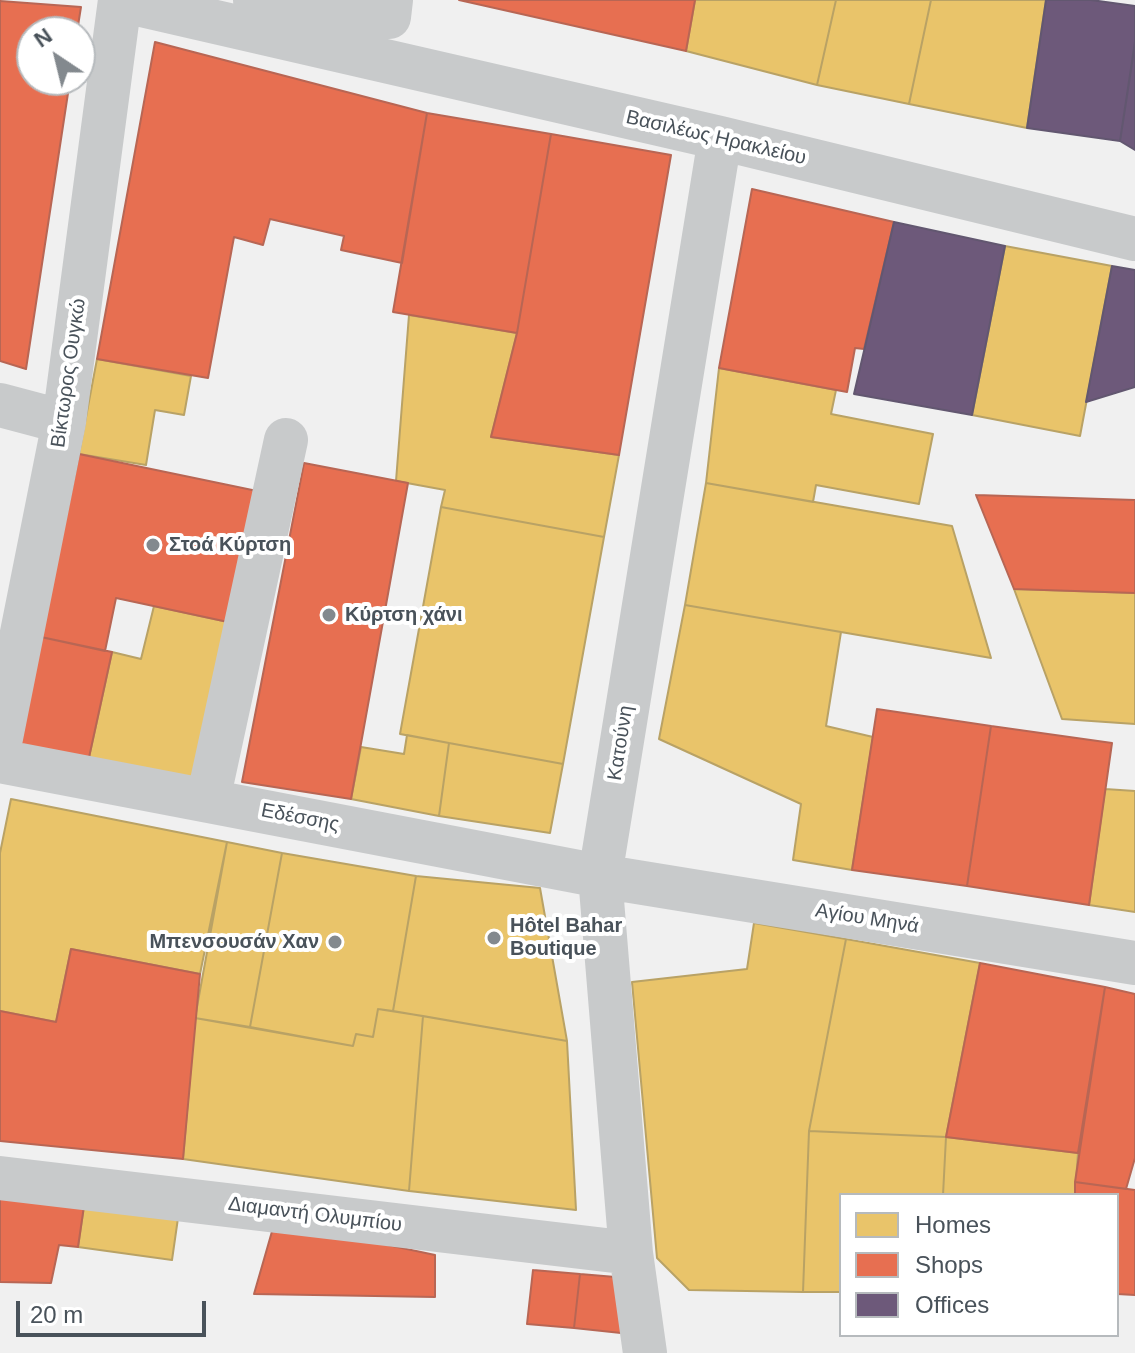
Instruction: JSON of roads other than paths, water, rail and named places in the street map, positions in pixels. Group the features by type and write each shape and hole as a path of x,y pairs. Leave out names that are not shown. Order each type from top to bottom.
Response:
{"street":[{"path":"120,0 298,16 389,17 391,0"},
{"name":"Βίκτωρος Ουγκώ","path":"0,743 64,422 120,0"},
{"path":"255,0 298,16"},
{"name":"Βασιλέως Ηρακλείου","path":"298,16 720,138 1135,239"},
{"name":"Κατούνη","path":"645,1353 631,1253 600,876 720,138"},
{"path":"0,405 64,422"},
{"path":"208,800 286,440"},
{"name":"Εδέσσης","path":"0,761 600,876"},
{"name":"Αγίου Μηνά","path":"600,876 1135,963"},
{"name":"Διαμαντή Ολυμπίου","path":"0,1178 631,1253"}],"place":[{"name":"Στοά Κύρτση","path":"153,545"},
{"name":"Κύρτση χάνι","path":"329,615"},
{"name":"Hôtel Bahar Boutique","path":"494,938"},
{"name":"Μπενσουσάν Χαν","path":"335,942"}]}
